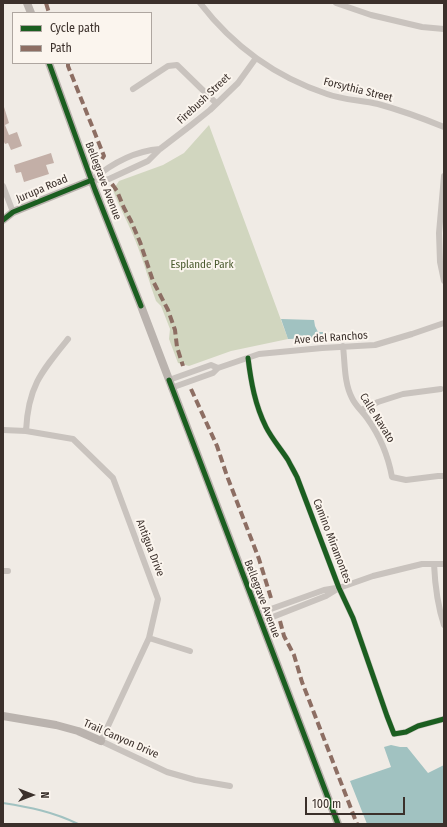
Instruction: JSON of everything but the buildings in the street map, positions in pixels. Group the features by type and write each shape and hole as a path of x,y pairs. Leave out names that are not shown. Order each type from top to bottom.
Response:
{"main road":[{"name":"Bellegrave Avenue","path":"49,64 92,180 338,824"},
{"name":"Jurupa Road","path":"3,220 13,212 92,180"},
{"name":"Trail Canyon Drive","path":"3,716 56,725 78,731 101,741"}],"street":[{"name":"Forsythia Street","path":"200,3 223,30 271,69 328,95 377,104 414,115 444,127"},
{"path":"336,3 370,16 422,27 444,29"},
{"name":"Firebush Street","path":"92,180 109,179 148,161 160,149 190,126 238,83 256,58"},
{"path":"133,89 168,66 177,65 216,103"},
{"name":"Firebush Street","path":"92,180 108,167 146,150 160,149"},
{"path":"444,176 439,233 440,262 444,281"},
{"path":"3,186 13,212"},
{"name":"Ave del Ranchos","path":"170,384 211,365 218,368 259,354 343,346 375,345 444,323"},
{"path":"26,431 30,396 44,369 68,339"},
{"name":"Calle Navato","path":"343,346 347,381 352,398 380,439 388,456 392,477 406,480 444,476"},
{"name":"Camino Miramontes","path":"248,358 252,390 258,408 266,428 277,447 288,460 297,477 353,618 394,734 406,732 418,726 444,719"},
{"path":"360,410 403,394 441,389"},
{"name":"Antigua Drive","path":"3,430 26,431 73,439 113,478 158,599 149,638 101,741"},
{"path":"259,618 326,596 340,588 373,576 422,564 444,564"},
{"path":"434,564 435,590 438,608 444,625"},
{"path":"149,638 190,651"},
{"name":"Trail Canyon Drive","path":"101,741 167,772 195,780 230,786"}],"green space":[{"name":"Esplande Park","path":"209,125 288,339 231,351 189,366 178,363 169,339 170,329 161,306 156,301 137,245 113,190 119,181 163,165 184,153"}],"water":[{"path":"281,319 314,320 318,332 323,332 323,338 288,339"},
{"path":"391,745 407,747 428,773 444,765 444,824 367,824 350,781 391,767 384,747"}],"waterway":[{"path":"3,803 41,810 78,824"}],"marked path":[{"path":"46,3 49,12"},
{"path":"68,64 104,156 102,159"},
{"path":"112,184 117,191 131,221 140,242 153,281 168,310 175,330 177,347 183,366"},
{"path":"191,389 217,446 259,559 271,598"},
{"path":"280,621 284,636 294,655 302,682 357,824"}],"cycle path":[{"path":"49,64 95,190 141,306"},
{"path":"3,220 13,212 92,180"},
{"path":"248,358 254,393 262,419 297,477 339,588 353,618 394,734 406,732 418,726 444,719"},
{"path":"169,380 338,824"}]}
